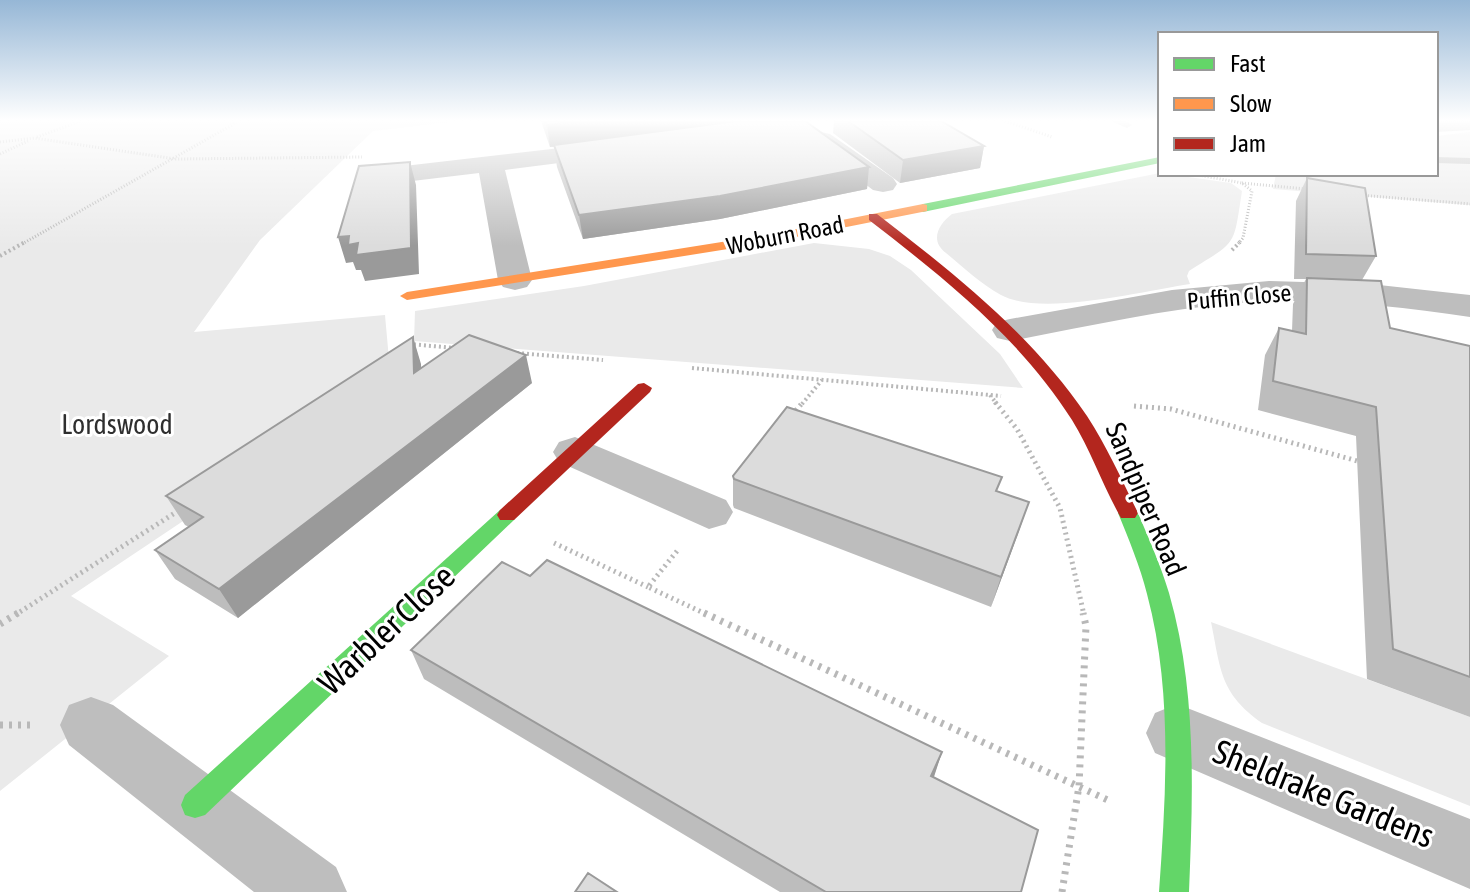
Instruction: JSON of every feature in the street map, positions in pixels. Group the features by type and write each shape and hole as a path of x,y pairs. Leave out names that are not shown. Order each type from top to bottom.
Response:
{"street":[{"path":"404,174 510,163"},
{"path":"854,163 883,184"},
{"name":"Woburn Road","path":"407,296 653,259 1147,163"},
{"path":"491,165 515,280"},
{"name":"Sandpiper Road","path":"873,217 944,272 1010,330 1069,402 1103,455 1135,528 1163,612 1176,695 1178,832 1174,892"},
{"name":"Puffin Close","path":"1010,330 1211,296 1268,291 1326,291 1470,306"},
{"name":"Warbler Close","path":"195,805 644,388"},
{"path":"575,452 709,512"},
{"path":"91,725 311,892"},
{"name":"Sheldrake Gardens","path":"1177,733 1470,854"}],"path":[{"path":"0,256 169,163"},
{"path":"404,174 405,163"},
{"path":"1204,176 1314,190"},
{"path":"1211,296 1199,284 1196,275 1227,254 1243,238 1252,191 1242,183"},
{"path":"1357,194 1470,204"},
{"path":"399,352 407,344 470,349"},
{"path":"502,351 613,361"},
{"path":"688,367 1171,409 1365,463"},
{"path":"781,428 822,379"},
{"path":"990,395 1017,429 1060,508 1086,626 1079,786 1062,892"},
{"path":"0,624 189,504"},
{"path":"648,587 709,512"},
{"path":"503,520 1178,832"}],"green space":[{"name":"Lordswood","path":"0,163 340,163 260,240 194,332 385,315 391,382 71,596 169,656 0,791"},
{"path":"1438,163 1470,163 1470,205 1273,189 1276,176 1438,176"},
{"path":"1158,173 1158,176 1231,183 1242,191 1237,223 1230,241 1189,271 1190,284 1066,303 1019,301 986,286 938,243 940,227 952,214"},
{"path":"814,243 869,249 890,256 911,270 1000,354 1023,388 414,341 415,311 584,286"},
{"path":"1211,622 1470,717 1470,806 1262,723 1238,701 1224,680"}],"building":[{"path":"410,163 411,248 356,255 358,243 348,245 349,236 338,237 359,166"},
{"path":"560,163 863,163 869,167 720,196 579,215"},
{"path":"1307,178 1365,188 1376,256 1306,254"},
{"path":"1307,278 1381,281 1390,328 1470,346 1470,677 1393,649 1376,407 1273,381 1279,328 1306,334"},
{"path":"469,335 526,355 219,589 155,550 203,517 166,496 413,337 414,373"},
{"path":"787,407 1002,477 996,491 1029,502 1001,577 734,479 733,476"},
{"path":"547,560 942,752 931,776 1038,830 1021,892 826,892 411,650 502,562 530,576"},
{"path":"588,873 617,892 575,892"}],"traffic: fast":[{"path":"923,208 1147,163"},
{"path":"1128,513 1158,593 1174,676 1179,784 1174,892"},
{"path":"195,805 507,515"}],"traffic: slow":[{"path":"407,296 766,239 923,208"}],"traffic: jam":[{"path":"873,217 954,281 1023,346 1053,381 1080,420 1105,463 1128,513"},
{"path":"507,515 644,388"}]}
